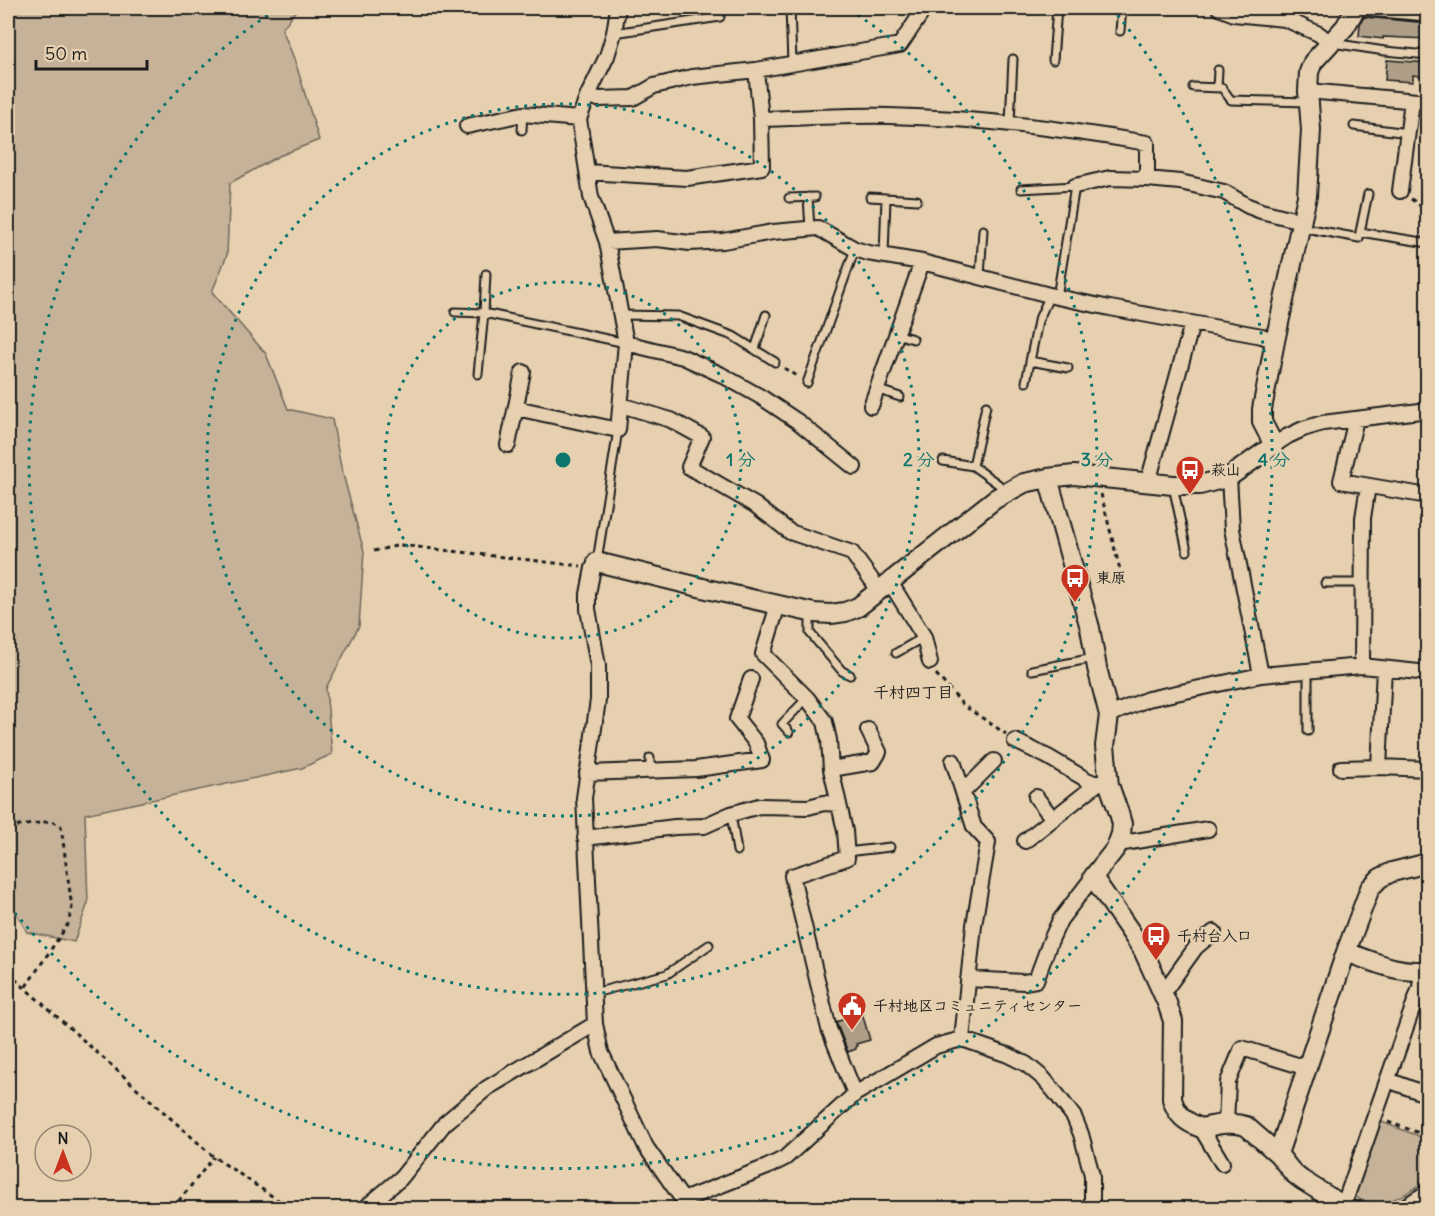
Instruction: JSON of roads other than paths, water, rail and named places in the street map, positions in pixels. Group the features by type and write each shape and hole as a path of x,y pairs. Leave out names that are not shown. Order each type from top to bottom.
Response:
{"street":[{"path":"516,408 618,430 626,343 607,242 591,197 579,119 607,56 618,8"},
{"path":"588,95 598,99 633,98 654,86 692,77 756,69 900,45 925,8"},
{"path":"1219,8 1234,14 1285,19 1318,34 1330,43"},
{"path":"1274,446 1262,422 1262,409 1307,196 1311,130 1310,72 1314,62 1345,27 1356,9"},
{"path":"587,172 687,178 762,167 761,119 756,69"},
{"path":"1309,97 1428,102"},
{"path":"1400,191 1412,101"},
{"path":"466,126 523,114 579,119"},
{"path":"761,119 887,116 1010,123 1096,134 1147,143 1147,178"},
{"path":"1076,186 1110,178 1147,178 1180,182 1224,192 1248,206 1301,224"},
{"path":"607,242 657,239 690,243 723,241 773,232 819,228 855,249 868,253 921,262 1053,296 1262,336 1275,341"},
{"path":"871,406 921,262"},
{"path":"1148,482 1192,324"},
{"path":"626,343 683,357 730,380 797,420 854,467"},
{"path":"508,445 523,372"},
{"path":"621,405 671,420 702,437 688,467 755,505 790,532 852,553 884,586 924,637 930,662"},
{"path":"1092,1209 1092,1175 1081,1134 1074,1117 1055,1092 1026,1064 1008,1055 962,1039 936,1046 855,1094 785,1158 685,1204 646,1147 601,1053 595,1024 584,798 598,700 598,666 588,609 588,594 595,565 810,612 831,614 845,612 858,607 995,499 1024,483 1074,475 1173,485 1200,485 1229,477 1288,436 1303,429 1323,423 1428,410"},
{"path":"1356,419 1341,481 1428,496"},
{"path":"1229,477 1232,529 1261,675"},
{"path":"968,980 1024,982 1036,980 1060,920 1116,849 1121,834 1122,824 1102,782 1109,715 1090,628 1048,478"},
{"path":"1362,666 1363,518 1368,486"},
{"path":"1362,555 1377,556"},
{"path":"778,605 763,654 807,698 825,722 831,769 845,831 847,858 792,876 829,1029 855,1094"},
{"path":"1109,715 1148,699 1261,675 1362,666 1428,673"},
{"path":"1379,767 1384,669"},
{"path":"587,773 650,764 706,768 762,760 756,743 737,719 751,679"},
{"path":"831,769 873,762 879,752 875,736"},
{"path":"1015,741 1087,780 1102,782"},
{"path":"953,761 974,827 988,842 974,925 962,1039"},
{"path":"963,792 994,761"},
{"path":"1341,768 1428,769"},
{"path":"1024,841 1102,782"},
{"path":"1036,797 1053,819"},
{"path":"585,838 675,827 704,826 731,814 759,806 808,807 824,803 839,804"},
{"path":"1118,844 1208,828"},
{"path":"1278,1154 1370,888 1380,878 1392,872 1428,863"},
{"path":"1093,877 1143,950 1167,1003 1173,1021 1172,1099 1175,1108 1182,1117 1201,1128 1222,1163"},
{"path":"1162,993 1196,947 1214,932"},
{"path":"1201,1128 1226,1123 1246,1126 1278,1154 1293,1173 1345,1208 1425,971 1408,972 1346,952"},
{"path":"365,1209 401,1178 445,1123 487,1088 595,1024"},
{"path":"1226,1123 1228,1082 1242,1048 1307,1068"},
{"path":"1388,1080 1428,1095"},
{"path":"1406,1209 1428,1194"}],"lane":[{"path":"790,8 792,63"},
{"path":"1053,60 1057,8"},
{"path":"1120,31 1122,8"},
{"path":"1356,9 1428,17"},
{"path":"614,33 720,17"},
{"path":"1330,43 1428,55"},
{"path":"1010,123 1013,59"},
{"path":"1217,88 1218,70"},
{"path":"1193,87 1222,88 1231,100 1309,97"},
{"path":"522,130 523,114"},
{"path":"1354,126 1408,133"},
{"path":"1021,189 1076,186 1053,296 1038,321 1026,382"},
{"path":"1301,224 1359,238 1368,194"},
{"path":"789,198 811,197 810,229"},
{"path":"870,197 917,200"},
{"path":"884,255 886,198"},
{"path":"980,276 983,230"},
{"path":"1360,232 1428,243"},
{"path":"807,383 855,249"},
{"path":"478,374 486,274"},
{"path":"455,312 484,313 626,343"},
{"path":"621,315 678,316 733,336 775,362"},
{"path":"755,349 766,315"},
{"path":"896,334 913,339"},
{"path":"1030,361 1068,368"},
{"path":"876,389 900,397"},
{"path":"973,466 986,406"},
{"path":"595,565 618,430"},
{"path":"943,461 973,466 1006,492"},
{"path":"1173,485 1187,551"},
{"path":"1325,583 1362,583"},
{"path":"810,612 810,633 842,671 850,675"},
{"path":"896,653 924,637"},
{"path":"1032,670 1095,657"},
{"path":"825,666 833,661"},
{"path":"1308,671 1308,731"},
{"path":"789,732 782,724 807,698"},
{"path":"731,814 737,851"},
{"path":"846,852 890,847"},
{"path":"593,994 667,974 709,945"}],"place":[{"name":"萩山","path":"1190,496"},
{"name":"東原","path":"1075,604"},
{"name":"千村台入口","path":"1156,962"},
{"name":"千村地区コミュニティセンター","path":"852,1032"}],"district":[{"name":"千村四丁目","path":"913,692"}]}
